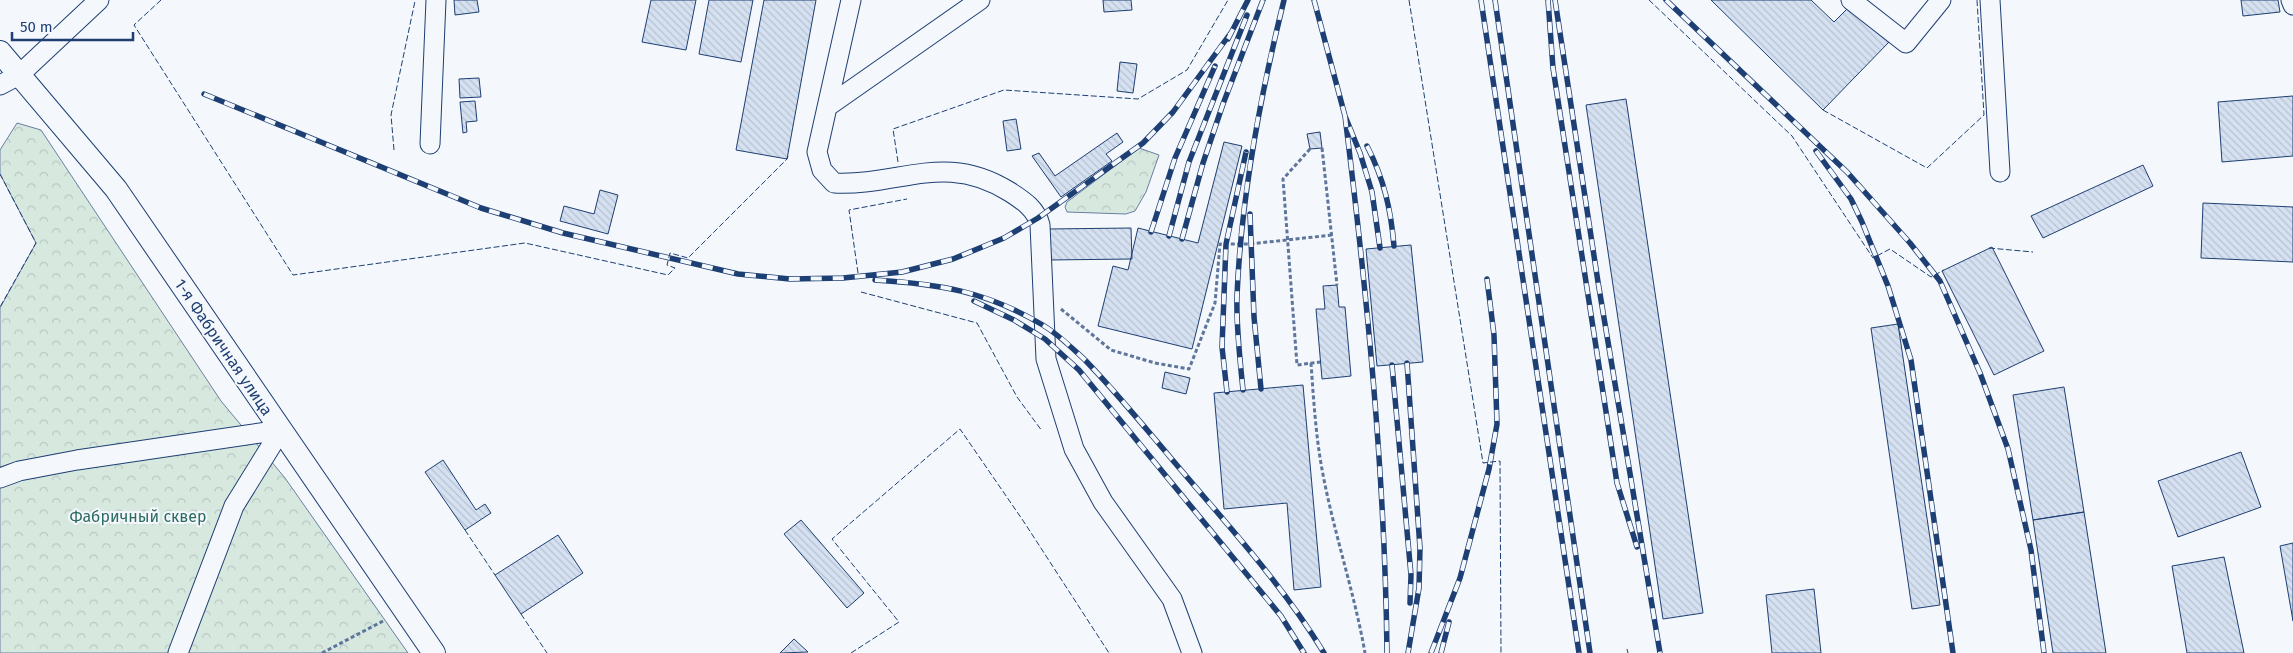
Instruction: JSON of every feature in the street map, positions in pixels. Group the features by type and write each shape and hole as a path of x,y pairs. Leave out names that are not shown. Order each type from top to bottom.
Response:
{"main road":[{"name":"1-я Фабричная улица","path":"0,52 9,80 56,116 116,189 434,653"}],"street":[{"path":"430,144 436,0"},
{"path":"852,0 817,152 822,170 834,183 856,184 928,172 956,171 991,181 1029,206 1038,218 1040,225 1046,359 1074,449 1103,502 1172,599 1192,653"},
{"path":"827,107 980,0"},
{"path":"1851,0 1906,43 1941,0"},
{"path":"1990,0 2000,172"},
{"path":"2291,0 2293,5"},
{"path":"9,80 94,2"},
{"path":"0,478 19,471 77,460 281,430"},
{"path":"178,653 234,506 281,430"}],"path":[{"path":"1322,148 1337,285"},
{"path":"1310,149 1283,179 1286,239 1297,365 1320,362"},
{"path":"1044,296 1112,350 1188,369 1214,303 1220,244 1250,244 1332,235"},
{"path":"1311,363 1319,452 1347,576 1358,611 1365,653"},
{"path":"322,653 383,621"}],"green space":[{"name":"Фабричный сквер","path":"17,123 41,130 221,401 285,478 408,653 0,653 0,308 36,243 0,174 0,150"},
{"path":"1139,148 1159,155 1146,192 1135,211 1126,214 1067,212 1065,207 1067,202"}],"building":[{"path":"454,0 477,0 479,12 455,15"},
{"path":"651,0 696,0 686,50 642,42"},
{"path":"709,0 753,0 741,62 699,54"},
{"path":"764,0 816,0 787,159 736,150"},
{"path":"1103,0 1131,0 1132,10 1104,12"},
{"path":"1711,0 1811,0 1834,22 1851,5 1889,42 1823,110"},
{"path":"2241,0 2278,0 2280,12 2243,16"},
{"path":"1120,62 1137,64 1133,93 1117,91"},
{"path":"479,78 481,97 460,98 459,79"},
{"path":"2293,96 2293,156 2222,162 2218,102"},
{"path":"1626,99 1703,613 1663,619 1586,105"},
{"path":"475,101 477,121 466,122 467,132 463,133 460,102"},
{"path":"1016,119 1021,149 1007,151 1003,121"},
{"path":"1320,132 1322,148 1310,149 1307,134"},
{"path":"1117,133 1123,142 1106,154 1112,161 1061,197 1032,156 1039,153 1055,176"},
{"path":"1224,142 1242,146 1192,349 1098,326 1113,266 1128,270 1138,228 1198,243"},
{"path":"2143,165 2153,186 2043,238 2031,216"},
{"path":"600,190 618,195 608,234 560,221 564,206 594,214"},
{"path":"2203,203 2293,207 2293,262 2201,258"},
{"path":"1131,228 1132,259 1048,260 1048,229"},
{"path":"1411,245 1423,362 1377,366 1366,249"},
{"path":"1992,247 2044,351 1994,375 1942,271"},
{"path":"1337,285 1339,307 1345,307 1351,376 1322,379 1316,309 1325,309 1323,286"},
{"path":"1898,324 1940,605 1912,609 1871,328"},
{"path":"1165,372 1190,378 1186,394 1162,388"},
{"path":"1303,385 1321,587 1294,590 1287,503 1224,509 1214,393"},
{"path":"2064,387 2084,512 2033,520 2013,395"},
{"path":"2241,452 2261,507 2178,537 2158,481"},
{"path":"443,460 476,510 485,504 491,513 465,530 425,472"},
{"path":"2084,512 2106,653 2053,653 2033,520"},
{"path":"801,520 864,593 847,608 784,534"},
{"path":"558,535 583,573 521,614 495,575"},
{"path":"2293,543 2293,621 2280,546"},
{"path":"2224,557 2244,653 2187,653 2172,566"},
{"path":"1814,589 1821,653 1772,653 1766,595"},
{"path":"794,639 808,652 780,653"}],"railway":[{"path":"1228,39 1248,0"},
{"path":"1182,239 1203,163 1223,104 1263,0"},
{"path":"1243,390 1238,343 1237,296 1239,259 1253,147 1267,73 1284,0"},
{"path":"1314,0 1345,116 1360,153 1372,192 1380,248"},
{"path":"1481,0 1579,653"},
{"path":"1495,0 1590,653"},
{"path":"1548,0 1553,68 1617,483 1637,547"},
{"path":"1555,0 1598,282 1660,653"},
{"path":"1666,0 1847,172 1910,243 1940,281 1980,373 2008,449 2031,550 2044,653"},
{"path":"1169,236 1189,162 1247,15"},
{"path":"204,94 481,208 563,233 738,274 790,279 843,278 902,272 953,259 1004,238 1038,218 1143,143 1173,112 1230,34"},
{"path":"1151,232 1175,158 1215,66"},
{"path":"1345,116 1374,384 1383,519 1387,653"},
{"path":"1367,146 1378,170 1386,195 1394,246"},
{"path":"1816,151 1851,199 1862,222 1888,286 1911,360 1953,653"},
{"path":"1227,392 1222,347 1226,244 1246,152"},
{"path":"1250,214 1254,317 1261,389"},
{"path":"1431,653 1460,578 1489,469 1497,424 1494,335 1487,279"},
{"path":"875,280 941,287 981,297 1020,313 1059,336 1107,384 1231,528 1289,601 1324,653"},
{"path":"974,301 1014,320 1045,339 1079,370 1281,616 1304,653"},
{"path":"1407,363 1420,548 1419,588 1408,653"},
{"path":"1392,365 1411,575 1410,603"},
{"path":"1441,653 1449,622"}],"fence":[{"path":"161,0 134,25 293,275 525,243 668,275 675,268 667,265 670,253 688,258 788,156"},
{"path":"898,162 893,129 1004,90 1138,99 1187,70 1228,0"},
{"path":"1409,0 1483,463 1500,461 1501,653"},
{"path":"1649,0 1792,136 1873,258 1890,249 1931,277 1944,270"},
{"path":"1823,110 1927,168 1984,115 1977,0"},
{"path":"394,150 391,115 415,1"},
{"path":"0,174 36,243 0,307"},
{"path":"858,273 849,210 907,199"},
{"path":"1989,248 2033,252"},
{"path":"861,292 977,323 1017,397 1042,431"},
{"path":"851,653 899,622 832,539 960,429 1024,522 1109,653"},
{"path":"465,530 495,575"},
{"path":"521,614 547,653"},
{"path":"1627,649 1628,653"}]}
